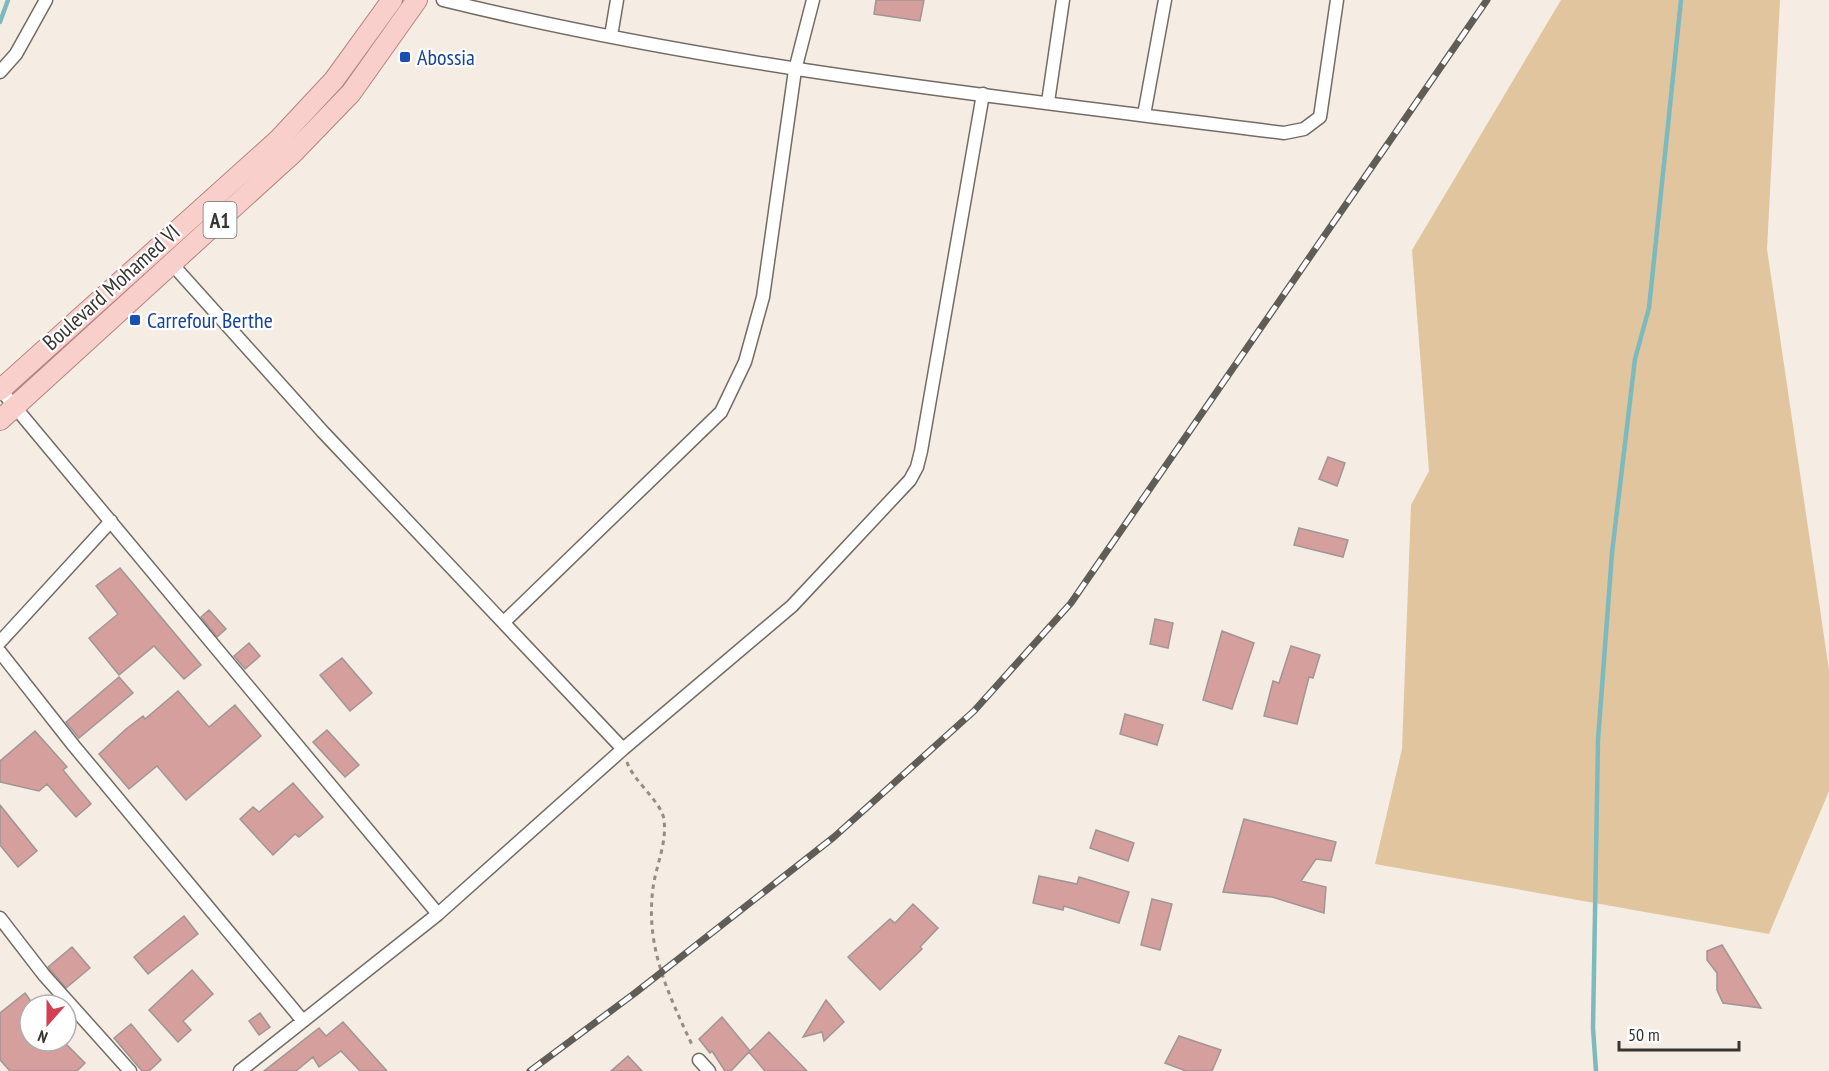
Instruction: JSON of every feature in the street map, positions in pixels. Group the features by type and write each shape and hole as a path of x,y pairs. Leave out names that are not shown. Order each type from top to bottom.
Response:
{"main road":[{"name":"Boulevard Mohamed VI","path":"0,389 278,140 334,80 392,0"},
{"name":"Boulevard Mohamed VI","path":"0,420 293,153 351,93 417,0"}],"street":[{"path":"0,72 16,54 46,0"},
{"path":"443,0 515,18 795,70 1284,133 1304,129 1320,117 1337,0"},
{"path":"611,36 617,0"},
{"path":"504,622 722,412 745,362 763,297 795,70 813,0"},
{"path":"1048,102 1063,0"},
{"path":"1144,115 1165,0"},
{"path":"240,1071 438,914 623,749 792,606 910,480 917,467 983,94"},
{"path":"172,264 323,432 623,749"},
{"path":"0,389 438,914"},
{"path":"0,642 111,521"},
{"path":"0,652 303,1021"},
{"path":"0,918 44,975 130,1071"},
{"path":"699,1060 709,1071"}],"path":[{"path":"623,749 629,768 664,817 665,839 653,889 653,935 660,974 699,1060"}],"shaded area":[{"path":"1561,0 1780,0 1767,249 1829,670 1829,791 1769,934 1375,864 1402,749 1411,505 1429,471 1412,250"}],"building":[{"path":"876,0 924,0 920,21 874,14"},
{"path":"1328,457 1345,463 1337,486 1319,479"},
{"path":"1299,528 1348,540 1343,557 1294,545"},
{"path":"120,568 201,665 184,679 154,646 119,675 89,638 118,614 96,586"},
{"path":"209,610 226,629 217,637 201,617"},
{"path":"1155,619 1173,623 1168,648 1150,644"},
{"path":"1222,631 1254,643 1232,709 1203,700"},
{"path":"249,643 260,656 245,669 234,656"},
{"path":"1291,646 1320,655 1313,678 1309,677 1297,724 1264,716 1273,681 1279,683"},
{"path":"342,658 372,693 350,711 320,675"},
{"path":"119,677 133,693 79,738 66,722"},
{"path":"178,691 209,727 235,705 261,736 186,800 157,766 129,789 99,754 126,729 143,716 145,719"},
{"path":"1125,714 1163,725 1157,745 1120,734"},
{"path":"327,730 359,765 345,777 313,742"},
{"path":"35,731 67,767 63,770 91,804 76,817 47,784 39,791 0,782 0,761"},
{"path":"293,783 323,817 299,837 295,834 273,855 240,819 253,807 259,812"},
{"path":"0,805 37,851 18,867 0,845"},
{"path":"1244,819 1336,842 1331,861 1316,859 1301,881 1326,887 1324,913 1272,897 1223,892"},
{"path":"1096,830 1134,843 1128,861 1090,848"},
{"path":"1039,876 1077,884 1079,877 1129,892 1119,923 1064,906 1063,910 1033,903"},
{"path":"1152,899 1172,904 1160,950 1141,945"},
{"path":"913,904 938,928 920,947 922,949 880,990 848,957 890,919 895,923"},
{"path":"184,916 198,934 148,974 134,957"},
{"path":"1722,945 1761,1008 1723,1003 1717,990 1717,973 1707,960 1707,951"},
{"path":"72,947 90,968 66,988 48,967"},
{"path":"192,970 213,994 183,1021 191,1030 178,1042 149,1010"},
{"path":"18,999 18,1053 75,1053 85,1063 77,1071 10,1071 0,1060 0,1013"},
{"path":"826,1000 844,1022 824,1041 822,1032 803,1037"},
{"path":"260,1013 270,1027 259,1035 249,1021"},
{"path":"722,1017 750,1051 769,1032 807,1071 765,1071 749,1052 731,1071 725,1071 712,1051 710,1053 699,1039"},
{"path":"343,1022 387,1071 360,1071 341,1051 319,1067 313,1057 296,1071 264,1071 319,1028 326,1036"},
{"path":"131,1024 161,1060 149,1071 142,1071 114,1038"},
{"path":"1179,1036 1221,1050 1212,1071 1186,1071 1165,1063"},
{"path":"628,1056 642,1071 611,1071"}],"waterway":[{"path":"0,22 8,0"},
{"path":"1596,1071 1593,1028 1598,740 1612,553 1635,359 1649,308 1681,0"}],"railway":[{"path":"530,1071 635,993 834,837 974,711 1071,603 1487,0"}],"place":[{"name":"Abossia","path":"405,57"},
{"name":"Carrefour Berthe","path":"135,320"}]}
